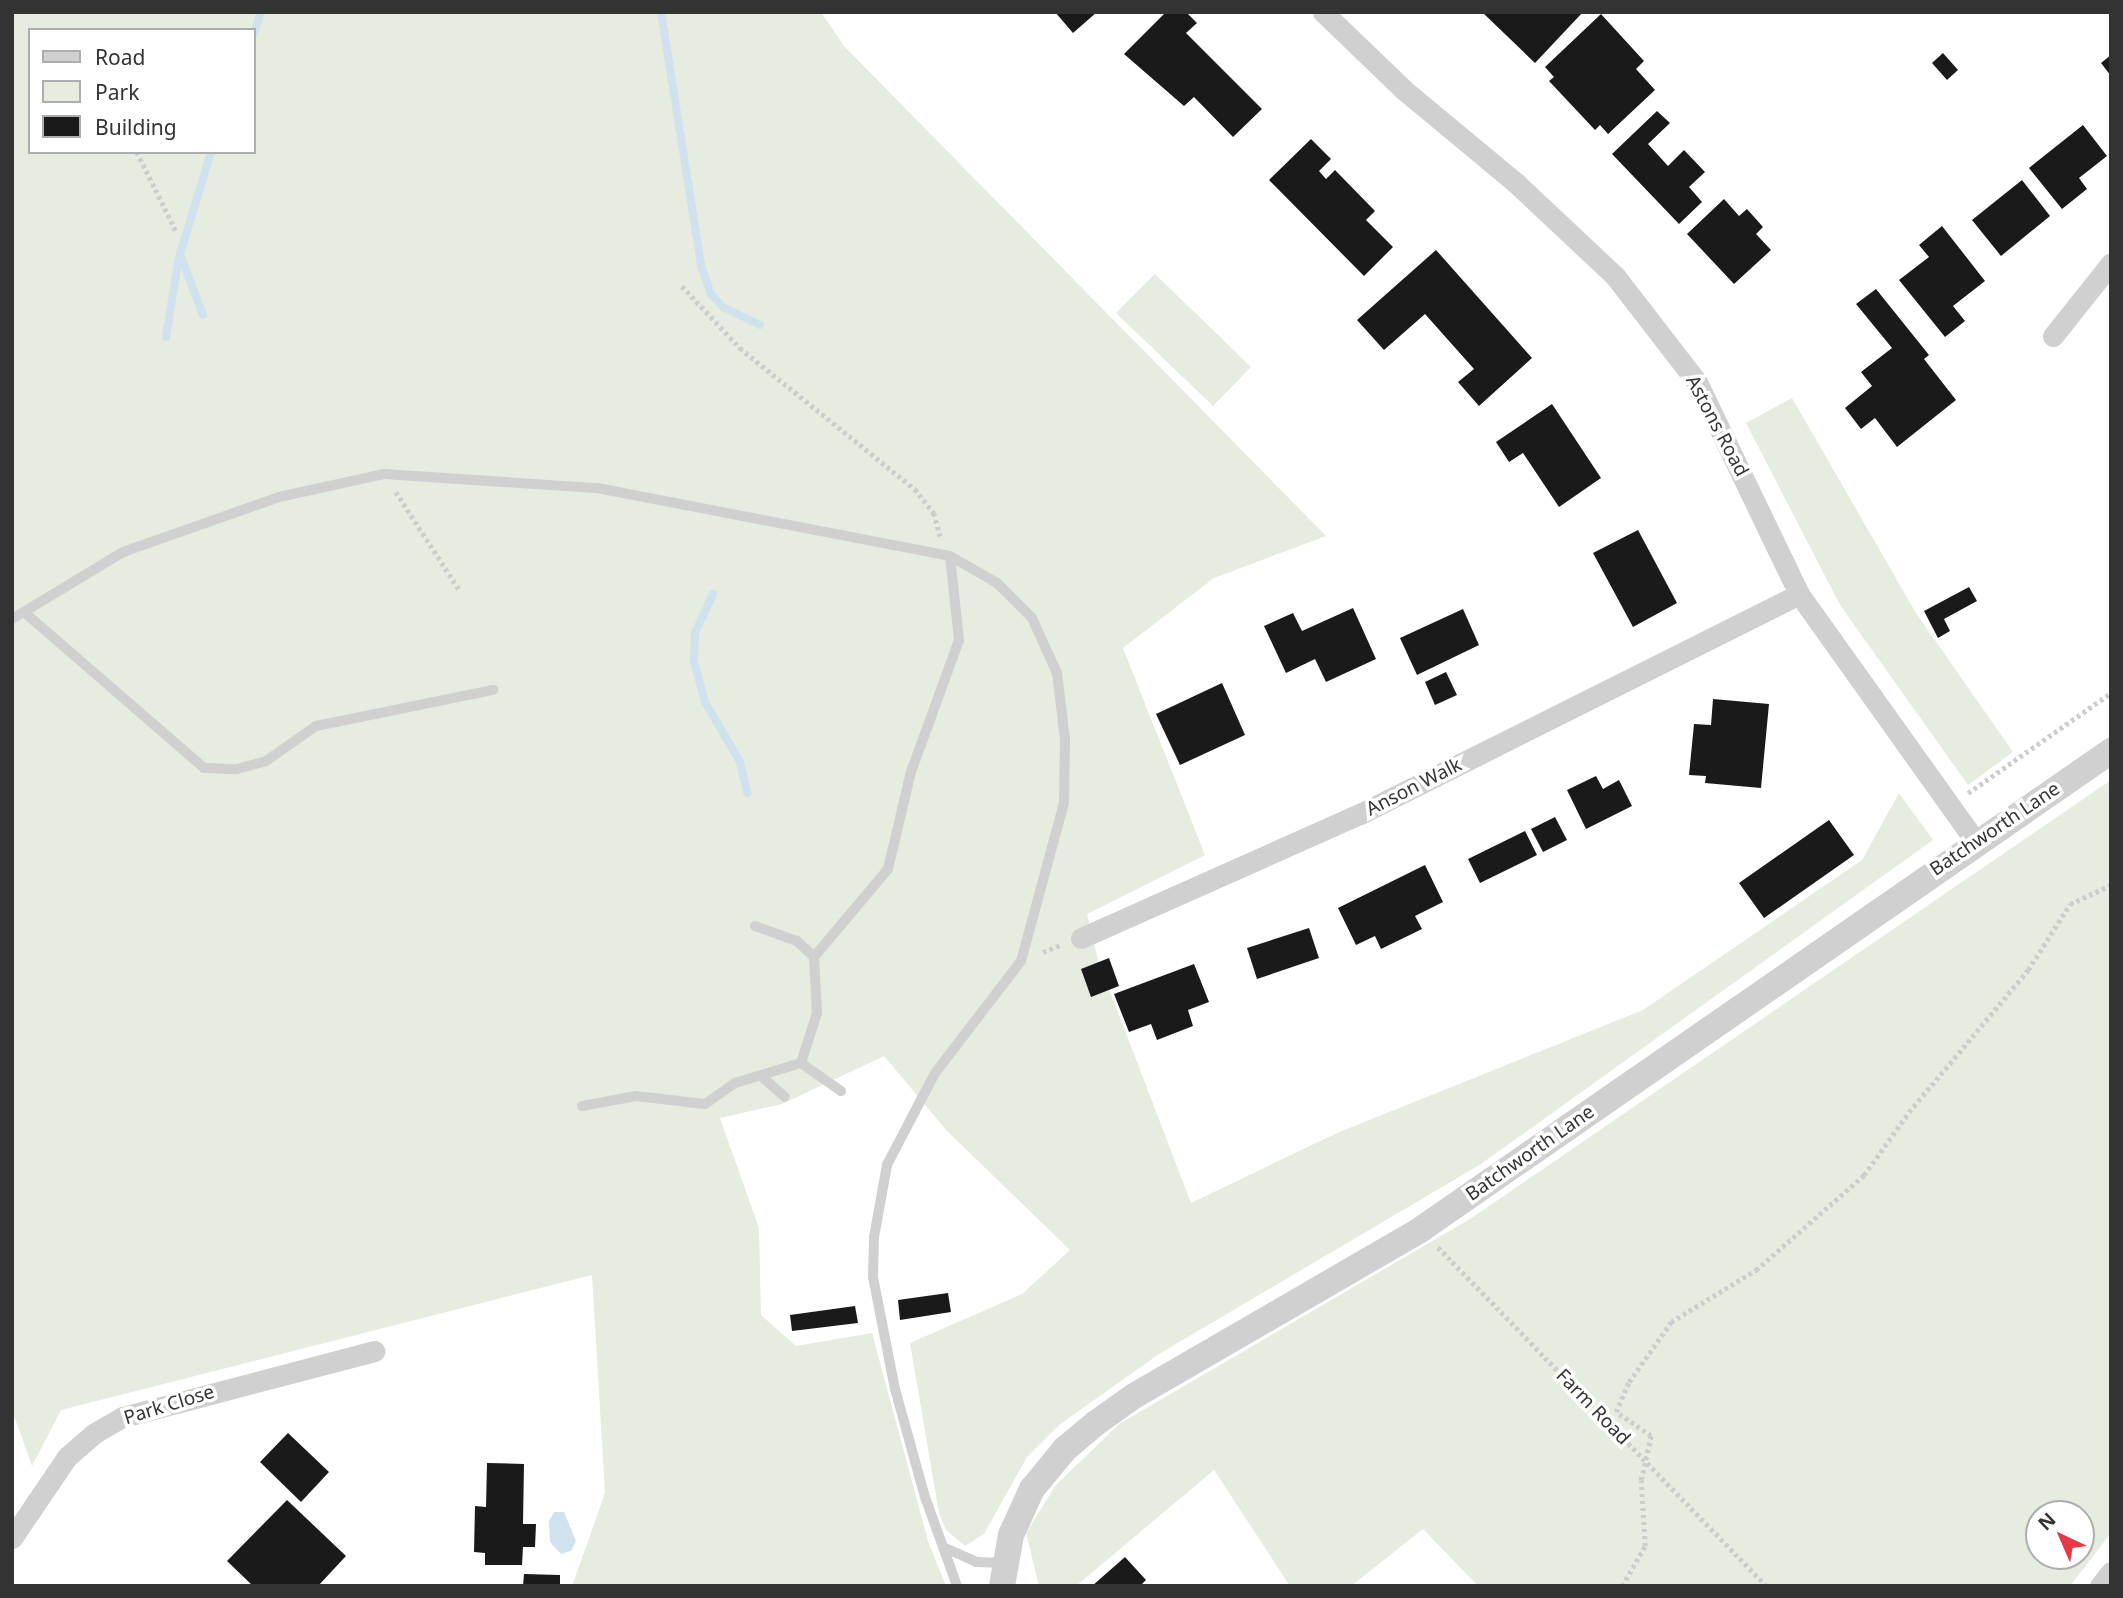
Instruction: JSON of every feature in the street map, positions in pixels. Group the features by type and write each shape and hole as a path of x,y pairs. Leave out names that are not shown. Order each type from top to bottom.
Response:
{"street":[{"name":"Astons Road","path":"1323,12 1404,90 1516,183 1615,276 1697,382 1798,594 1975,841"},
{"path":"2053,336 2111,263"},
{"name":"Anson Walk","path":"1081,937 1360,814 1798,594"},
{"name":"Batchworth Lane","path":"1003,1575 1011,1535 1032,1489 1065,1449 1096,1423 1134,1396 1420,1230 1975,841 2111,751"},
{"name":"Park Close","path":"12,1538 67,1457 93,1434 123,1417 375,1351"},
{"path":"2100,1586 2111,1572"}],"lane":[{"path":"12,618 124,552 279,497 384,474 597,488 950,556 997,583 1032,618 1057,673 1065,739 1063,803 1021,961 935,1073 887,1165 879,1190 873,1277 880,1319 895,1389 957,1586"},
{"path":"801,1063 817,1013 817,954 888,869 911,772 959,640 950,556"},
{"path":"24,612 204,768 237,769 267,761 316,726 493,691"},
{"path":"755,926 797,941 817,954"},
{"path":"582,1106 636,1096 705,1104 735,1083 801,1063"},
{"path":"801,1063 841,1091"},
{"path":"762,1077 785,1097"},
{"path":"943,1547 1003,1575"}],"path":[{"path":"138,154 176,231"},
{"path":"682,286 740,348 915,489 934,513 940,535 935,554"},
{"path":"384,474 460,592"},
{"path":"1950,806 2111,693"},
{"path":"1622,1586 1645,1546 1641,1480 1651,1436 1616,1412 1629,1382 1671,1322 1756,1270 1864,1175 1909,1112 2028,970 2070,904 2111,885"},
{"path":"1021,961 1081,937"},
{"name":"Farm Road","path":"1420,1230 1766,1586"}],"green space":[{"path":"12,12 821,12 844,46 1326,536 1214,578 1123,648 1205,855 1087,914 1098,960 1191,1203 1337,1133 1643,1010 1862,860 1899,793 1933,840 1481,1164 1159,1354 1059,1425 1027,1457 984,1534 965,1546 946,1530 939,1513 910,1343 1022,1294 1070,1250 947,1131 884,1056 782,1104 720,1118 759,1228 761,1315 796,1346 872,1333 928,1541 946,1586 572,1586 605,1493 592,1275 61,1410 32,1466 12,1410"},
{"path":"1155,274 1251,367 1213,406 1116,313"},
{"path":"1792,398 1916,613 2013,752 1968,785 1840,605 1746,423"},
{"path":"2111,780 2111,1533 2095,1554 2095,1500 2025,1500 2025,1570 2082,1570 2070,1586 1478,1586 1423,1529 1351,1586 1290,1586 1214,1470 1076,1586 1039,1586 1026,1533 1056,1485 1119,1424 1470,1219"}],"water":[{"path":"554,1512 564,1512 576,1541 571,1551 561,1554 550,1542 549,1521"}],"building":[{"path":"1055,12 1097,12 1073,33"},
{"path":"1166,12 1186,12 1197,23 1186,33 1262,109 1233,137 1194,97 1184,106 1124,54"},
{"path":"1482,12 1583,12 1535,63"},
{"path":"1601,14 1644,61 1636,69 1655,90 1608,134 1600,125 1595,130 1549,81 1554,77 1545,67"},
{"path":"1943,53 1958,70 1947,80 1932,63"},
{"path":"2111,55 2111,76 2101,63"},
{"path":"1657,111 1670,123 1648,144 1668,166 1684,150 1705,172 1689,187 1702,202 1679,224 1612,154"},
{"path":"2083,125 2107,156 2079,178 2087,189 2062,209 2029,168"},
{"path":"1311,139 1331,159 1319,171 1326,179 1335,170 1375,211 1366,220 1393,247 1364,276 1269,180"},
{"path":"2022,180 2050,216 2001,256 1972,220"},
{"path":"1724,199 1739,216 1747,209 1763,227 1756,234 1771,250 1734,284 1687,234"},
{"path":"1942,226 1985,281 1953,306 1965,321 1945,337 1899,280 1929,257 1919,245"},
{"path":"1436,250 1532,358 1479,406 1458,382 1474,369 1425,314 1384,350 1357,320"},
{"path":"1876,289 1929,355 1924,359 1956,400 1897,447 1875,418 1861,429 1845,408 1872,386 1861,372 1892,348 1856,304"},
{"path":"1552,404 1601,478 1559,507 1523,453 1509,462 1496,442"},
{"path":"1638,530 1677,603 1633,627 1593,553"},
{"path":"1969,587 1977,601 1944,619 1950,631 1938,638 1924,611"},
{"path":"1353,608 1376,659 1326,682 1315,659 1286,673 1264,626 1293,613 1302,631"},
{"path":"1463,609 1479,645 1417,675 1400,638"},
{"path":"1446,672 1457,695 1435,705 1425,682"},
{"path":"1222,683 1245,735 1180,765 1156,714"},
{"path":"1713,699 1769,704 1761,788 1705,783 1706,776 1689,775 1694,724 1711,725"},
{"path":"1596,776 1603,789 1619,780 1632,806 1586,829 1567,790"},
{"path":"1555,817 1567,840 1543,852 1531,829"},
{"path":"1829,820 1854,855 1764,918 1739,883"},
{"path":"1525,831 1537,855 1480,883 1468,859"},
{"path":"1425,865 1443,902 1415,916 1422,929 1381,949 1375,936 1356,945 1338,908"},
{"path":"1309,928 1319,958 1257,979 1247,948"},
{"path":"1109,958 1119,986 1091,997 1081,969"},
{"path":"1194,964 1209,1002 1188,1010 1193,1026 1157,1040 1151,1024 1129,1032 1114,994"},
{"path":"948,1293 951,1312 900,1320 898,1300"},
{"path":"855,1306 858,1323 792,1331 790,1315"},
{"path":"288,1433 329,1472 301,1502 260,1462"},
{"path":"487,1463 524,1464 523,1524 536,1524 535,1547 523,1547 522,1565 485,1565 485,1553 474,1552 475,1506 486,1507"},
{"path":"287,1500 346,1556 318,1586 253,1586 227,1561"},
{"path":"1125,1557 1146,1580 1140,1586 1092,1586"},
{"path":"524,1574 560,1575 560,1586 523,1586"}],"waterway":[{"path":"256,28 261,12"},
{"path":"661,12 701,265 711,294 723,307 760,325"},
{"path":"203,315 180,254 210,154"},
{"path":"166,337 179,257"},
{"path":"713,594 695,633 694,662 705,702 740,762 747,793"}]}
